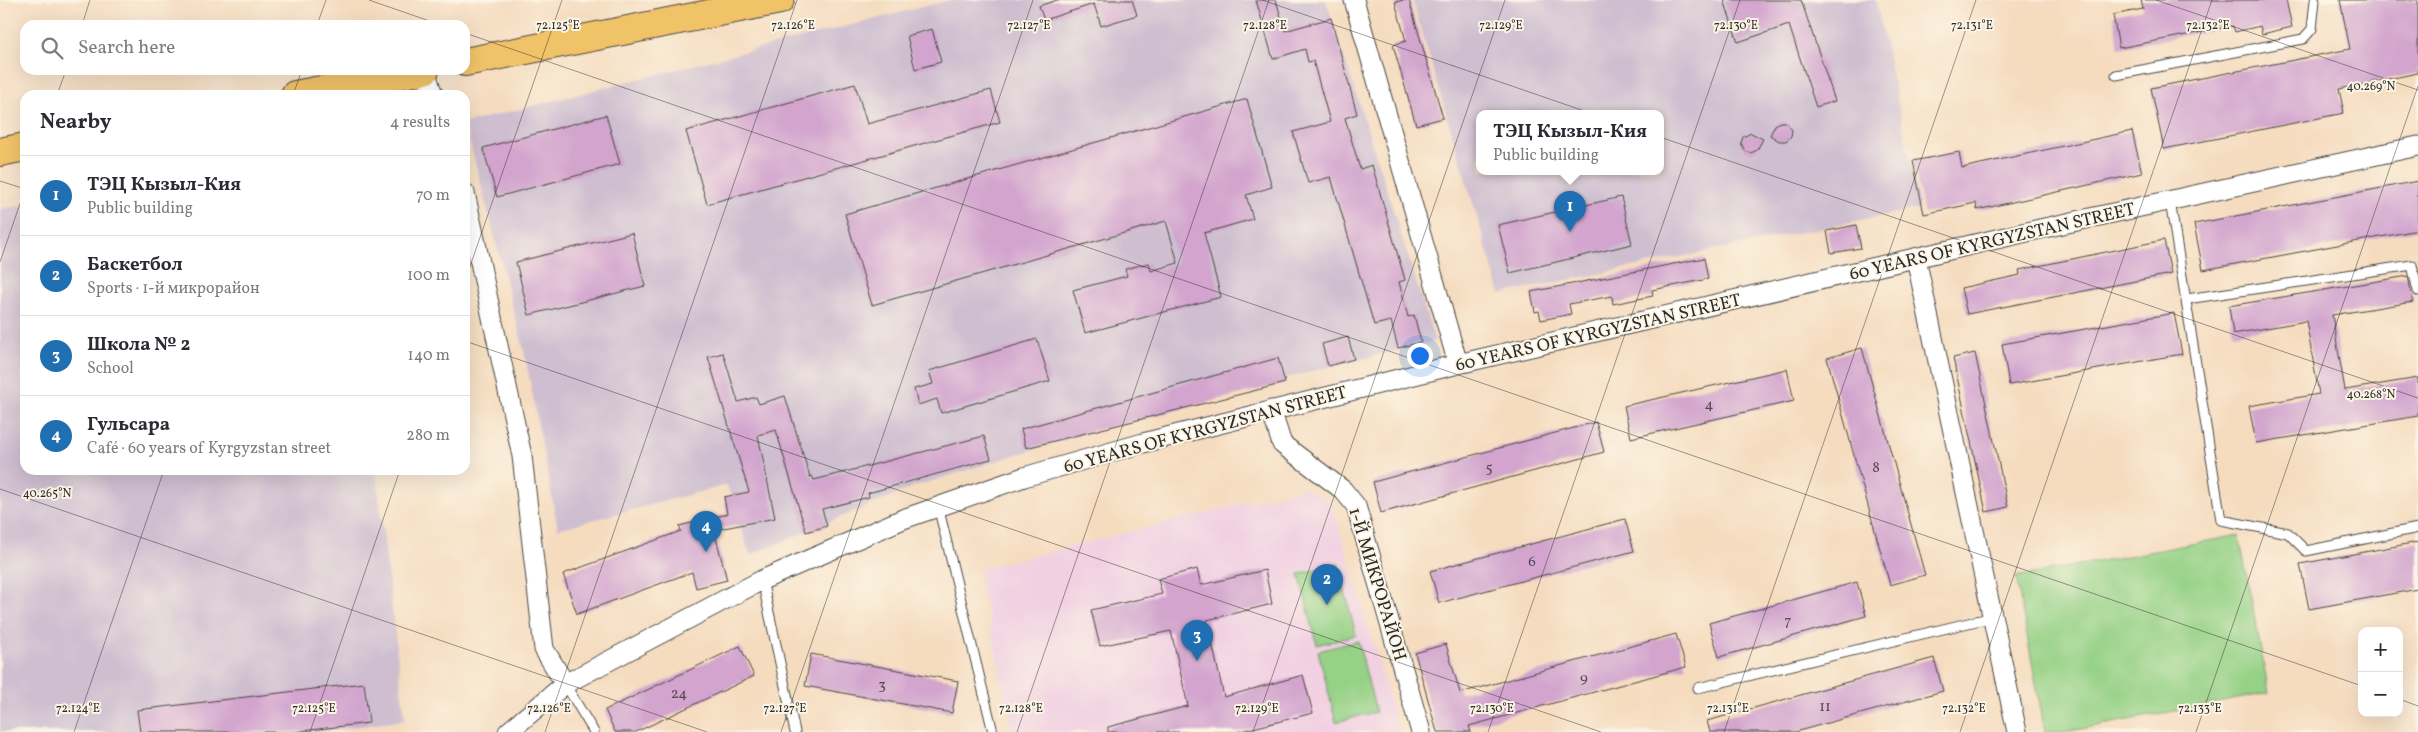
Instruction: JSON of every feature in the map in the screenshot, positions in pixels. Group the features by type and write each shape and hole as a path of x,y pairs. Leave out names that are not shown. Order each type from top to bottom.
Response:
{"highway":[{"path":"470,61 780,0"},
{"path":"321,90 399,75"},
{"path":"0,152 20,148"}],"street":[{"path":"1354,0 1458,364"},
{"path":"427,75 431,90"},
{"name":"60 YEARS OF KYRGYZSTAN STREET","path":"508,732 565,684 762,580 857,538 938,506 1034,474 1143,443 1458,364 1916,258 2418,146"},
{"path":"470,215 522,456 544,649 565,684"},
{"path":"1916,258 2017,732"},
{"name":"1-Й МИКРОРАЙОН","path":"1271,410 1282,444 1344,490 1356,506 1421,732"}],"lane":[{"path":"2116,75 2303,39 2312,29 2316,0"},
{"path":"2170,201 2221,520 2288,533 2306,551 2418,528"},
{"path":"2187,299 2412,265 2418,291"},
{"path":"938,506 993,732"},
{"path":"762,580 795,732"},
{"path":"1698,688 1993,617"},
{"path":"565,684 594,732"}],"shaded area":[{"path":"950,0 1326,0 1435,341 1172,406 913,487 750,555 727,485 558,529 525,355 470,142 470,122"},
{"path":"1412,0 1876,0 1920,208 1500,294"},
{"path":"20,206 20,475 377,475 405,720 318,732 0,732 0,209"},
{"path":"1305,488 1332,503 1399,732 1013,732 978,570"}],"green space":[{"path":"2239,535 2269,693 2065,732 2045,732 2016,577"},
{"path":"1338,564 1356,635 1317,645 1299,574"},
{"path":"1358,641 1376,712 1336,722 1318,651"}],"building":[{"path":"1057,0 1132,0 1137,15 1101,26 1094,4 1044,20 1039,6"},
{"path":"1256,0 1276,0 1285,31 1331,18 1357,114 1345,118 1360,169 1372,165 1405,280 1399,282 1408,317 1414,315 1421,342 1398,348 1391,321 1374,325 1331,177 1308,183 1293,132 1330,122 1313,61 1308,62 1305,49 1273,59"},
{"path":"1409,0 1443,118 1416,125 1393,45 1406,41 1395,2"},
{"path":"1724,0 1801,0 1835,101 1816,107 1789,25 1738,42"},
{"path":"2141,0 2286,0 2292,27 2262,34 2260,26 2235,32 2233,26 2119,48 2113,15 2143,9"},
{"path":"2340,0 2418,0 2418,73 2339,89 2344,113 2164,149 2151,88 2350,49"},
{"path":"932,29 941,62 915,69 907,36"},
{"path":"855,84 867,124 991,90 1000,122 707,204 686,131"},
{"path":"1247,99 1272,187 1246,195 1253,219 1204,233 1221,297 1085,333 1073,290 1127,276 1125,269 1149,263 1151,271 1178,263 1166,221 872,305 845,214"},
{"path":"606,115 620,164 497,197 483,148"},
{"path":"1780,122 1786,122 1792,130 1791,136 1786,141 1779,141 1770,135 1775,125"},
{"path":"2132,131 2142,173 1977,210 1976,203 1924,214 1913,161 1959,152 1962,168"},
{"path":"1751,133 1763,139 1757,150 1751,153 1745,151 1741,143 1743,137"},
{"path":"2418,181 2418,230 2203,270 2194,224"},
{"path":"1621,197 1632,244 1510,273 1498,225"},
{"path":"1856,225 1861,248 1831,253 1827,231"},
{"path":"632,233 645,286 529,315 516,262"},
{"path":"2164,240 2171,274 1967,314 1961,288 2020,275 2019,270"},
{"path":"1704,258 1708,279 1652,290 1653,296 1613,304 1612,296 1569,304 1571,314 1541,320 1539,311 1535,312 1531,292"},
{"path":"2408,276 2413,302 2332,315 2345,390 2418,378 2418,416 2256,443 2249,406 2319,394 2306,321 2233,334 2229,306"},
{"path":"2174,313 2182,354 2009,385 2002,344"},
{"path":"1348,337 1354,359 1328,366 1322,344"},
{"path":"1037,339 1050,381 941,413 937,399 918,405 914,389 933,384 929,371"},
{"path":"1862,348 1925,575 1890,585 1827,358"},
{"path":"723,353 738,402 756,397 759,404 785,396 810,477 812,476 814,480 984,436 991,459 868,493 869,497 822,509 827,526 806,532 776,430 758,435 775,518 714,530 727,580 696,588 692,572 577,614 563,574 681,531 679,526 727,514 724,497 749,492 708,357"},
{"path":"1975,353 2008,507 1986,512 1953,358"},
{"path":"1278,358 1285,383 1026,448 1021,429"},
{"path":"1787,369 1794,401 1631,438 1624,406"},
{"path":"1596,422 1604,452 1381,513 1373,482"},
{"path":"1625,519 1634,551 1439,603 1430,571"},
{"path":"2418,542 2418,589 2309,609 2300,564"},
{"path":"1197,569 1201,585 1265,570 1272,604 1207,620 1224,697 1303,675 1313,713 1237,732 1108,732 1108,727 1188,706 1171,631 1100,646 1091,610 1162,594 1158,579"},
{"path":"1857,582 1866,616 1719,657 1709,623"},
{"path":"1676,634 1686,667 1469,726 1471,732 1437,732 1415,653 1446,644 1460,693"},
{"path":"740,646 754,676 636,732 615,732 605,710"},
{"path":"811,654 958,681 952,713 805,686"},
{"path":"1934,658 1943,691 1795,732 1710,732 1707,721"},
{"path":"364,683 369,723 293,732 140,732 137,710"}],"place":[{"name":"ТЭЦ Кызыл-Кия","path":"1570,232"},
{"name":"Гульсара","path":"706,552"},
{"name":"Баскетбол","path":"1327,605"},
{"name":"Школа № 2","path":"1197,661"}]}
